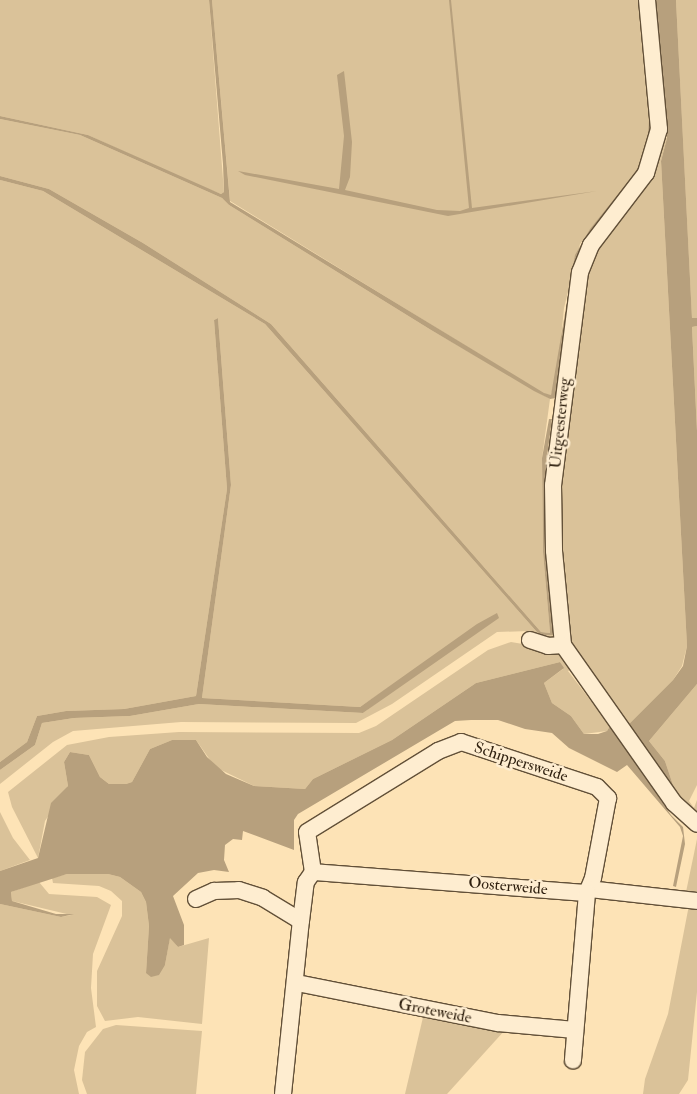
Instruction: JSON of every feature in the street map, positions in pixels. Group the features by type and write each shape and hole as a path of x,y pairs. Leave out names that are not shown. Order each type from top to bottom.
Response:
{"street":[{"name":"Uitgeesterweg","path":"563,646 554,551 553,485 575,293 591,244 646,173 655,151 659,129 647,0"},
{"path":"530,640 563,646 674,802 697,824"},
{"name":"Schippersweide","path":"313,872 307,832 438,751 461,742 597,787 608,798 588,891"},
{"path":"283,1094 306,882 313,872"},
{"name":"Oosterweide","path":"313,872 588,891 697,901"},
{"path":"196,899 214,891 239,890 263,898 301,920"},
{"path":"573,1060 588,891"},
{"name":"Groteweide","path":"296,983 498,1023 575,1030"}],"shaded area":[{"path":"0,0 209,0 224,192 221,194 188,181 88,135 0,116"},
{"path":"209,0 212,0 230,202 544,393 551,395 575,255 590,229 635,173 647,146 649,117 641,0 651,125 650,143 633,179 580,250 571,282 556,398 550,399 534,391 431,330 229,205 222,198 80,135 0,119 0,116 88,135 221,194 224,192 223,164"},
{"path":"212,0 638,0 649,117 647,146 635,173 580,244 564,308 558,370 551,395 544,394 230,201"},
{"path":"449,0 451,0 472,208 597,191 448,216 245,175 238,171 339,189 344,136 337,75 344,71 352,142 350,177 345,190 437,210 460,211 469,208"},
{"path":"655,0 676,0 692,318 697,318 697,326 692,327 697,431 697,684 649,741 665,761 675,791 628,725 673,680 683,666 687,646 661,161 667,138"},
{"path":"676,0 697,0 697,318 692,319"},
{"path":"0,119 80,135 222,198 229,205 431,330 550,399 542,458 543,552 550,633 541,632 271,324 143,243 49,189 0,176"},
{"path":"667,138 661,161 687,646 682,666 673,680 628,725 570,640 556,541 572,346 594,245 660,139"},
{"path":"0,176 49,189 143,243 271,324 541,632 550,633 543,552 542,458 549,419 552,419 546,465 545,539 554,635 541,635 536,631 265,324 43,191 0,180"},
{"path":"0,180 43,191 265,324 536,631 541,635 554,635 558,639 536,639 528,631 497,632 392,704 356,723 181,722 73,731 53,742 0,784 0,770 35,745 42,723 74,718 130,716 199,704 363,713 496,614 360,707 202,698 231,485 218,318 214,320 227,489 196,696 124,709 66,711 37,716 27,742 0,762"},
{"path":"218,318 231,485 202,698 360,707 477,624 497,613 499,618 363,713 199,704 130,716 74,718 42,723 35,745 0,770 0,762 27,742 37,716 66,711 124,709 196,696 227,489 214,320"},
{"path":"697,326 697,431 692,327"},
{"path":"511,642 564,651 573,669 568,671 610,726 607,731 584,734 571,716 552,703 544,683 563,669 560,662 476,683 392,740 313,779 305,789 254,786 215,767 196,740 172,740 150,749 132,782 126,784 109,784 100,777 89,755 70,752 64,762 68,786 45,821 38,858 12,807 8,792 67,745 109,737 179,732 359,733 376,726 488,650"},
{"path":"560,662 564,668 544,683 552,703 571,716 584,734 598,734 607,731 610,726 671,815 683,827 685,844 676,887 673,886 683,836 680,827 627,765 617,772 569,748 552,733 525,729 498,720 471,720 455,721 298,814 294,820 294,850 243,831 242,840 233,839 225,845 224,860 229,872 214,870 198,873 173,896 184,925 184,945 178,947 170,938 165,965 159,975 151,977 146,973 149,926 146,902 141,892 120,877 108,874 67,874 11,892 12,901 56,914 74,914 61,917 0,904 0,871 38,858 51,803 68,786 64,762 70,752 89,755 100,777 109,784 126,784 132,782 150,749 172,740 196,740 207,757 226,774 254,786 305,789 313,779 392,740 476,683"},
{"path":"697,684 697,785 689,801 694,808 697,800 697,817 690,814 675,791 665,761 649,741"},
{"path":"0,812 13,838 30,860 0,871"},
{"path":"697,839 697,897 686,892"},
{"path":"67,874 108,874 120,877 141,892 146,902 149,926 146,973 165,965 170,937 178,947 209,938 202,1024 138,1017 105,1021 97,1006 97,971 122,916 122,901 111,891 99,886 53,883 52,878"},
{"path":"39,882 49,894 97,897 111,905 93,954 91,988 96,1027 87,1032 79,1046 74,1070 79,1094 0,1094 0,904 61,917 71,915 12,901 11,892"},
{"path":"689,905 697,906 697,992 688,1080 679,1094 643,1094 645,1079 668,1014"},
{"path":"424,1013 505,1030 447,1094 405,1094"},
{"path":"116,1025 202,1031 196,1094 87,1094 82,1080 85,1052 103,1029"}]}
